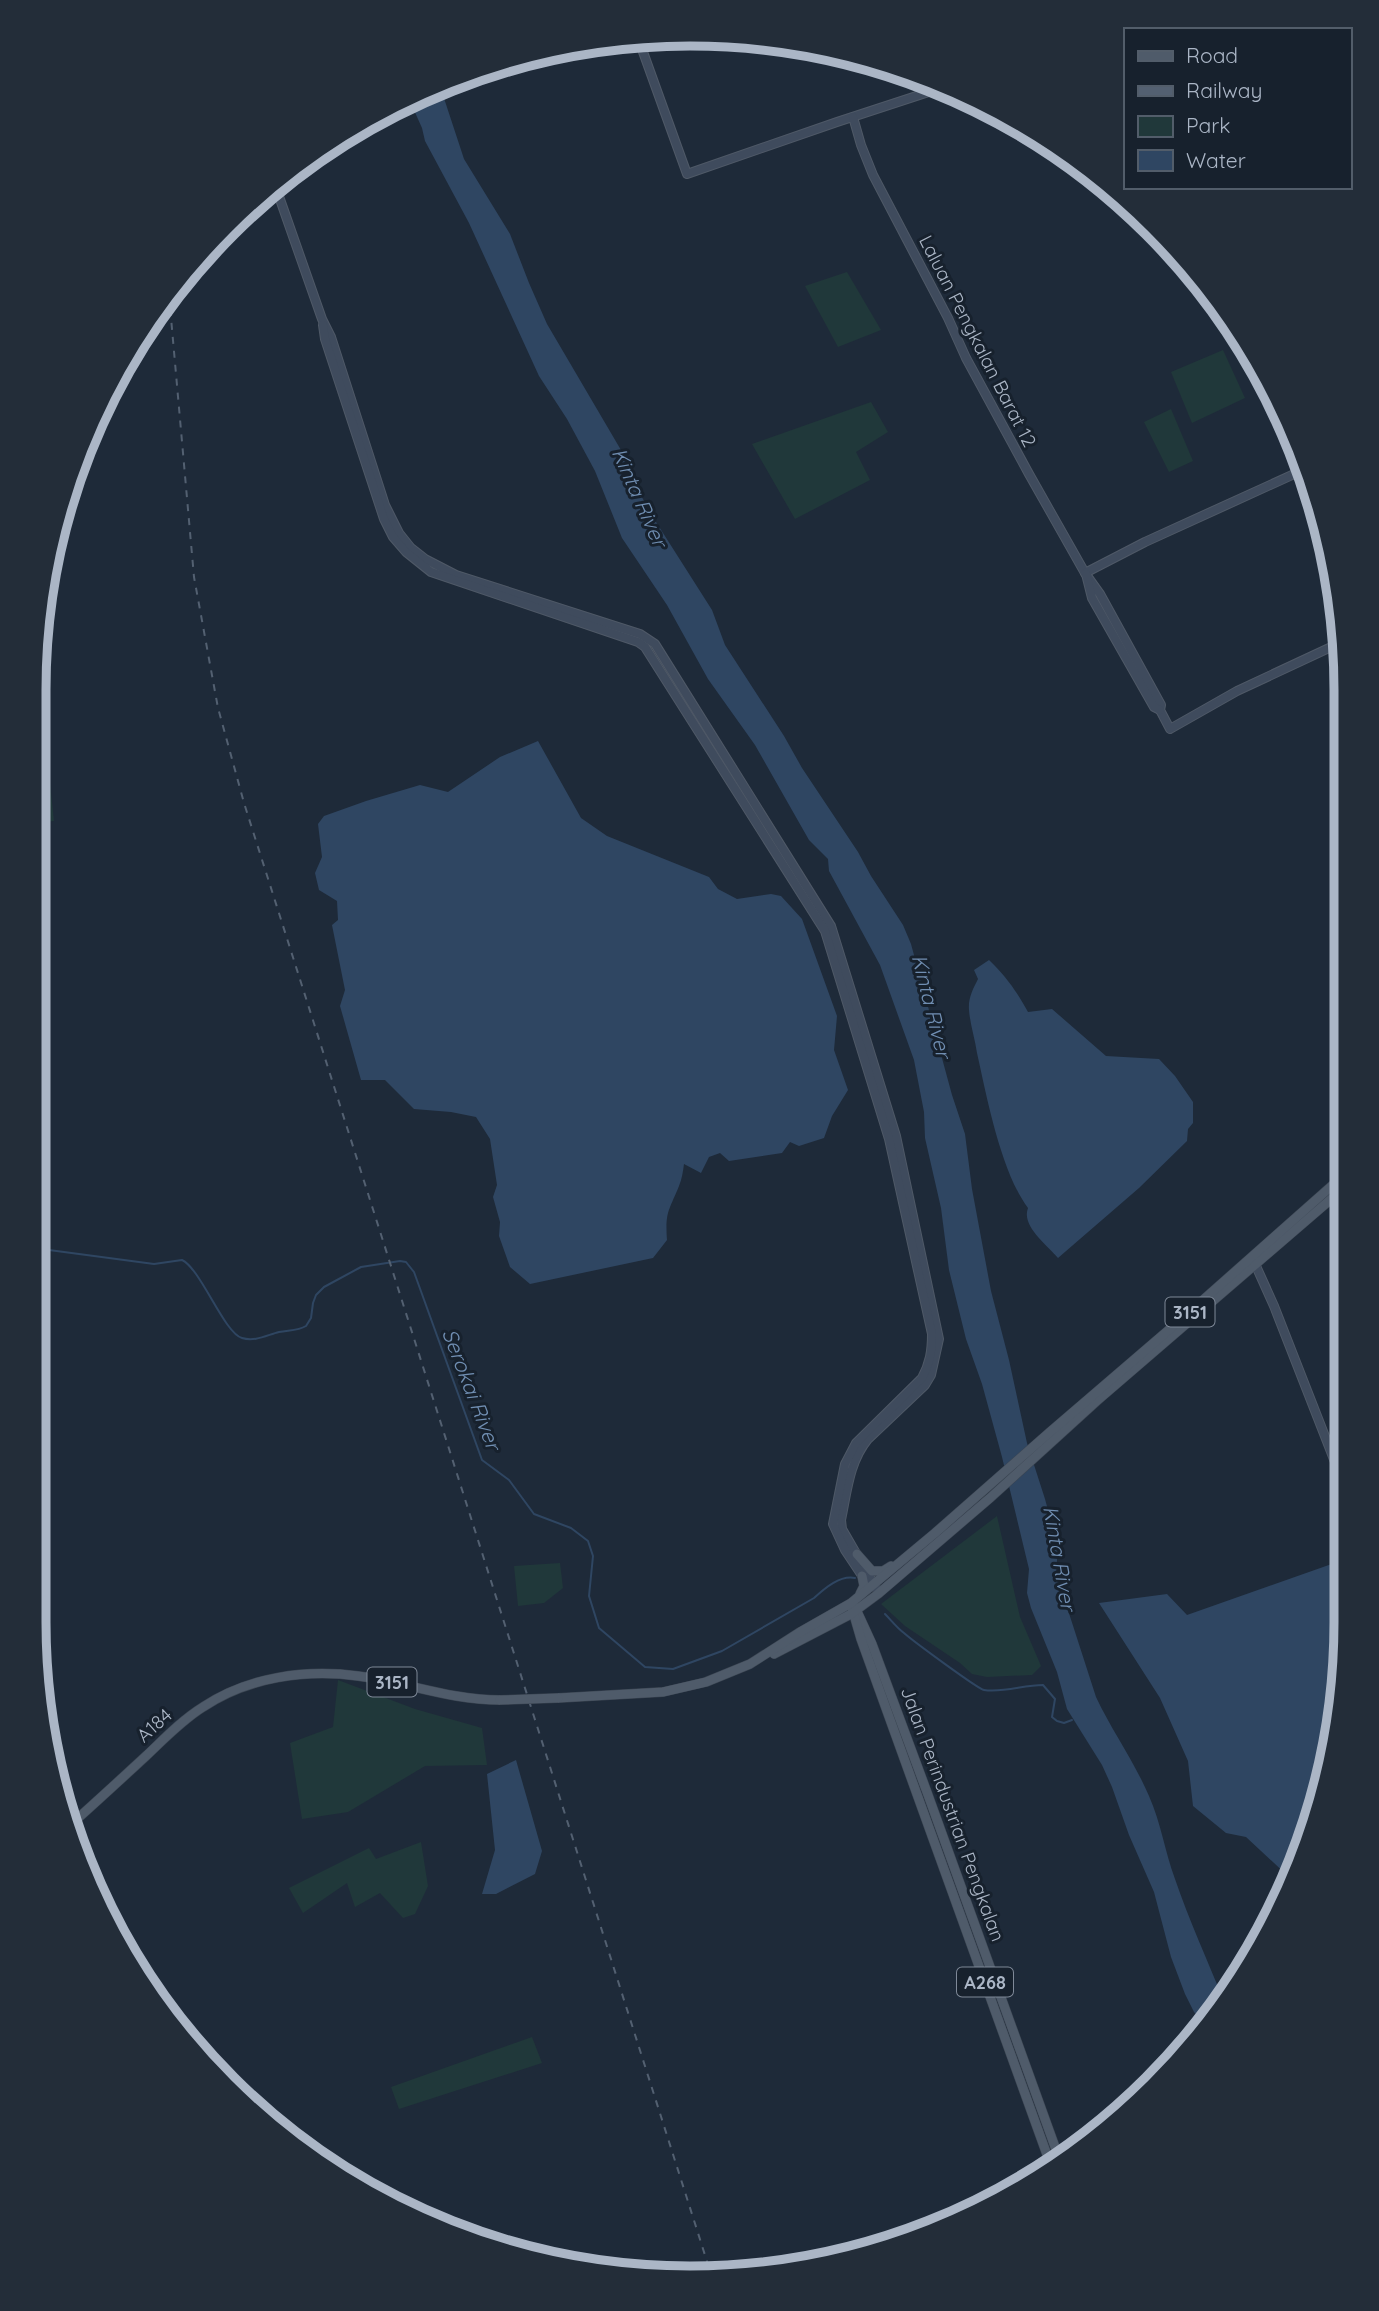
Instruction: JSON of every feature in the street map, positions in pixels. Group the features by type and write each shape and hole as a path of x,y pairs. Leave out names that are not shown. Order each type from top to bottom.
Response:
{"main road":[{"name":"3151","path":"750,1664 828,1627 911,1560 1334,1184"},
{"path":"1327,1190 1334,1189"},
{"name":"3151","path":"1052,1435 1256,1266 1334,1197"},
{"path":"1214,1291 1247,1266 1256,1266 1259,1255 1280,1232"},
{"name":"3151","path":"911,1560 935,1533 987,1494"},
{"path":"851,1550 869,1569 877,1572 911,1560"},
{"path":"854,1606 864,1586 862,1576"},
{"name":"3151","path":"750,1664 800,1632 869,1601 875,1589"},
{"path":"864,1624 869,1601"},
{"name":"Jalan Perindustrian Pengkalan","path":"854,1606 864,1624 993,1990 1048,2156"},
{"name":"Jalan Perindustrian Pengkalan","path":"854,1606 861,1639 1056,2151"},
{"path":"828,1627 848,1625 856,1630 861,1639"},
{"name":"A184","path":"77,1819 194,1713 228,1694 266,1679 342,1674 380,1679 449,1696 500,1700 681,1689 724,1677 750,1664"}],"street":[{"path":"641,48 687,174 928,92"},
{"name":"Laluan Pengkalan Barat 12","path":"853,117 873,175 966,358 1086,574 1100,594 1161,705 1160,710 1170,729 1237,691 1332,647"},
{"path":"278,194 322,319 324,339 363,460 393,537 406,552 431,572 638,642 645,647 825,931 889,1139 932,1334 932,1351 922,1378 856,1443 845,1464 833,1524 875,1589"},
{"path":"1086,574 1145,542 1296,473"},
{"path":"1256,1266 1334,1459"},
{"path":"851,1550 862,1576 875,1589"}],"green space":[{"path":"847,272 881,330 838,347 805,286"},
{"path":"1223,350 1245,398 1192,423 1171,372"},
{"path":"871,402 888,432 856,452 870,480 795,519 752,444"},
{"path":"1171,409 1193,461 1169,472 1144,422"},
{"path":"46,745 54,821 46,822"},
{"path":"997,1516 1020,1617 1041,1666 1032,1675 987,1677 972,1674 905,1626 881,1604"},
{"path":"560,1563 563,1588 544,1603 518,1606 514,1566"},
{"path":"338,1680 415,1709 482,1728 487,1765 425,1766 348,1812 302,1819 290,1743 333,1727"},
{"path":"421,1842 428,1886 415,1914 403,1918 380,1893 355,1907 347,1883 303,1913 289,1888 369,1848 376,1859"},
{"path":"532,2037 542,2063 399,2109 391,2087"}],"water":[{"name":"Kinta River","path":"443,95 464,159 510,234 547,324 628,462 639,492 712,610 725,645 858,852 903,925 911,944 965,1134 991,1291 1027,1443 1058,1547 1056,1573 1096,1697 1149,1796 1180,1894 1219,1988 1198,2017 1185,1994 1171,1957 1154,1892 1112,1787 1102,1765 1067,1709 1057,1672 1031,1608 1027,1593 1029,1569 1002,1457 982,1384 966,1339 949,1270 941,1208 925,1138 924,1112 914,1060 880,965 829,871 828,859 809,840 755,745 708,679 667,605 622,538 595,471 567,419 539,376 469,223 425,141 413,108"},
{"path":"538,741 581,818 607,836 709,877 718,889 737,899 771,894 781,896 802,919 837,1016 834,1050 848,1090 832,1116 824,1138 799,1146 790,1142 782,1153 729,1161 720,1153 709,1157 701,1173 684,1164 681,1181 667,1217 667,1240 653,1258 530,1284 510,1267 499,1236 500,1222 493,1197 497,1185 490,1139 476,1117 414,1109 385,1080 361,1080 340,1006 345,990 332,925 338,920 337,901 319,890 315,873 322,857 318,824 324,816 420,785 448,792 500,757"},
{"path":"989,960 1011,984 1028,1012 1052,1009 1106,1056 1159,1059 1193,1102 1193,1123 1188,1129 1187,1141 1139,1188 1058,1258 1036,1235 1028,1222 1028,1208 1010,1175 985,1091 969,1006 978,979 974,970"},
{"path":"1334,1563 1334,1622 1328,1706 1312,1788 1283,1871 1246,1837 1226,1833 1193,1806 1188,1761 1160,1698 1099,1603 1167,1594 1187,1615"},
{"path":"516,1760 542,1851 535,1874 496,1894 482,1894 495,1850 487,1774"}],"waterway":[{"name":"Serokai River","path":"46,1250 154,1264 182,1260 197,1275 235,1334 247,1339 306,1326 311,1318 316,1295 324,1287 361,1267 406,1262 414,1272 482,1460 509,1480 534,1514 571,1528 588,1541 593,1556 589,1596 599,1628 645,1667 673,1669 722,1651 814,1598 833,1583 844,1578 855,1578"},
{"path":"885,1614 910,1638 979,1688 999,1690 1043,1685 1055,1699 1052,1717 1064,1723 1072,1720"}],"railway":[{"path":"170,309 194,577 218,708 244,803 708,2265"}]}
